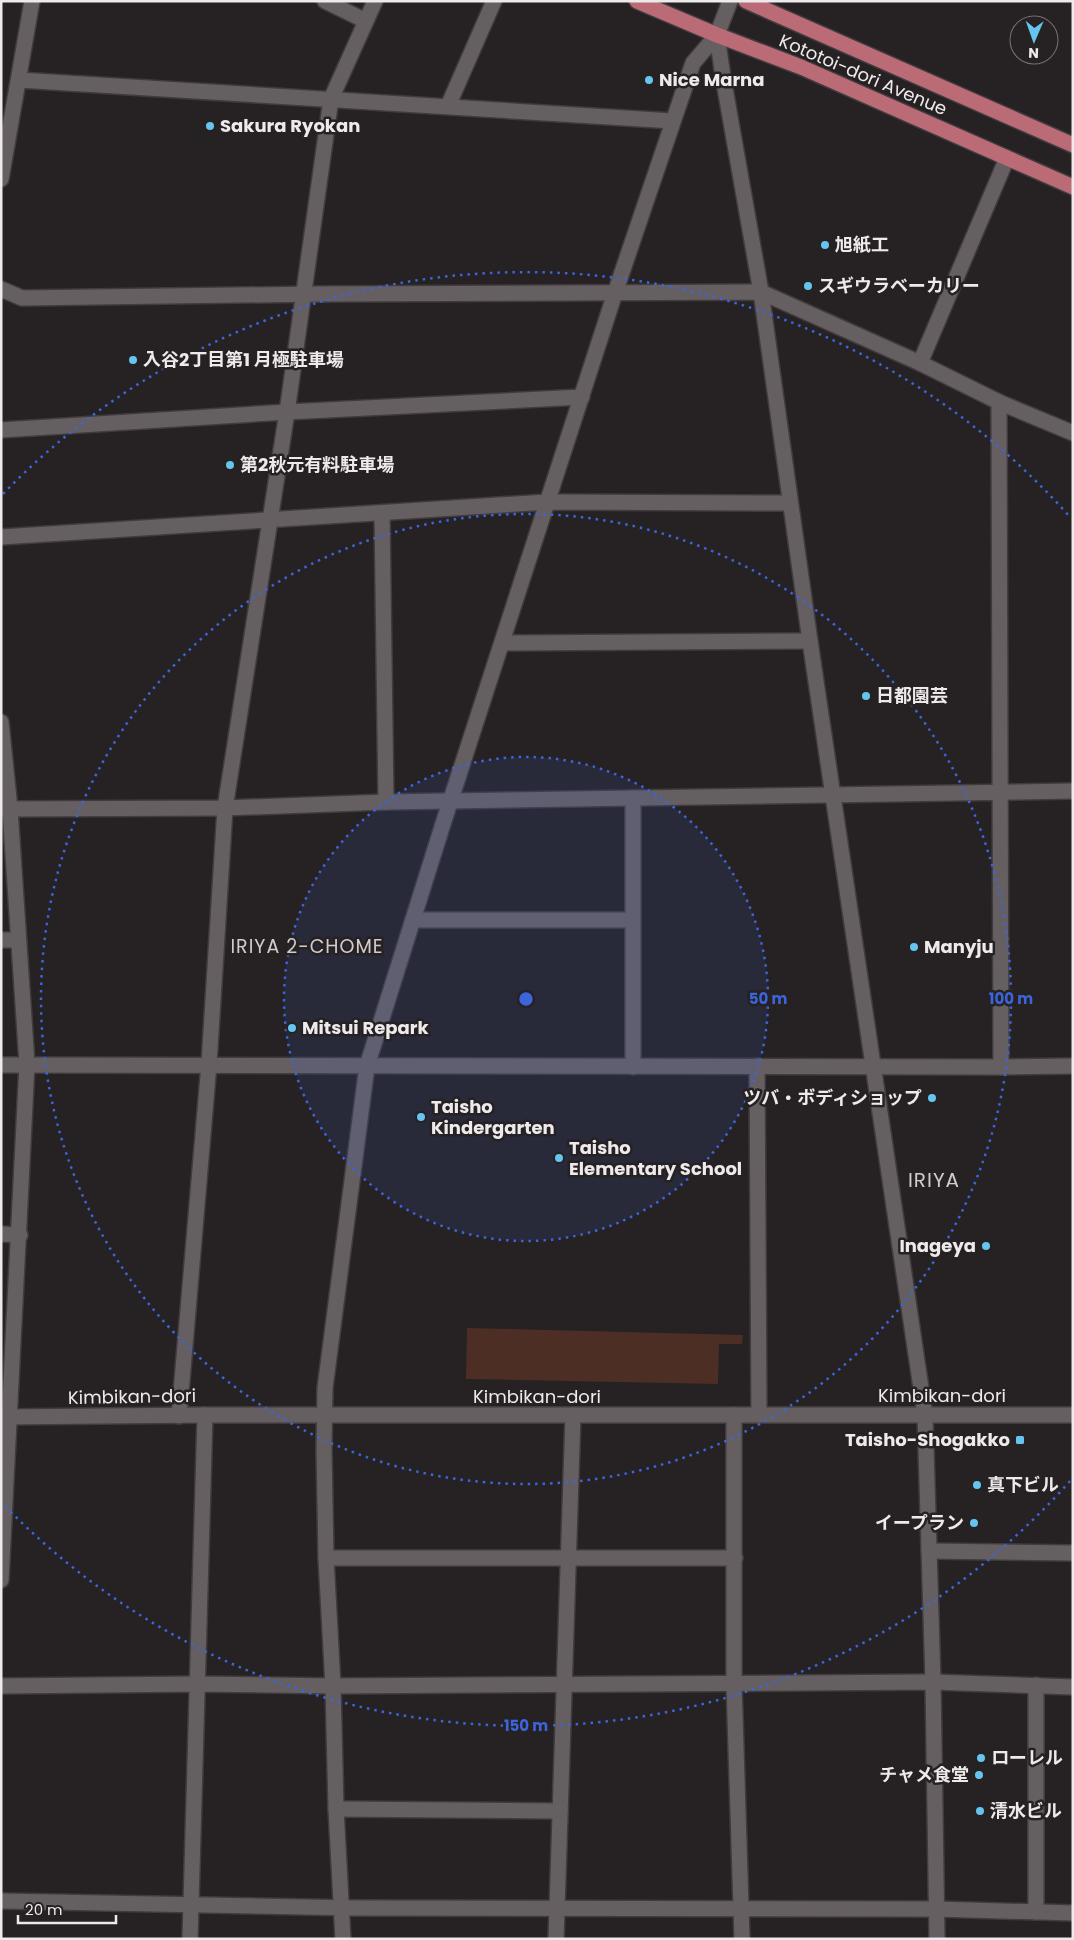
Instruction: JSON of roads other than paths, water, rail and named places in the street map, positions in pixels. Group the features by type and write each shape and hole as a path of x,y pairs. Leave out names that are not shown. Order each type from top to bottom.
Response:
{"main road":[{"name":"Kototoi-dori Avenue","path":"637,1 800,67 1073,187"},
{"name":"Kototoi-dori Avenue","path":"746,1 1073,146"}],"street":[{"path":"1,179 32,1"},
{"path":"325,1 366,21"},
{"path":"179,1416 209,1064 225,808 287,412 331,99 375,1"},
{"path":"448,106 494,1"},
{"path":"343,1939 326,1558 325,1388 366,1066 547,502 673,121 693,63 717,35 730,1"},
{"path":"717,35 761,292 872,1066 925,1415 933,1682 936,1939"},
{"path":"18,80 673,121"},
{"path":"920,363 1007,158"},
{"path":"1,289 22,298 304,294 761,292 1073,433"},
{"path":"1,430 582,396"},
{"path":"1001,402 999,408 1001,1067"},
{"path":"1,537 547,502 790,503"},
{"path":"382,513 386,802"},
{"path":"502,643 810,641"},
{"path":"1,722 6,809 27,1064 20,1235 5,1417 1,1580"},
{"path":"6,809 225,808 386,802 1073,791"},
{"path":"633,798 634,1066"},
{"path":"413,920 633,920"},
{"path":"1,940 18,940"},
{"path":"1,1065 1073,1066"},
{"path":"757,1066 759,1415"},
{"path":"1,1234 20,1235"},
{"path":"190,1939 206,1415"},
{"name":"Kimbikan-dori","path":"5,1417 206,1415 1073,1415"},
{"path":"734,1415 734,1684 742,1939"},
{"path":"556,1939 573,1416"},
{"path":"929,1551 1073,1553"},
{"path":"326,1558 735,1558"},
{"path":"1,1686 933,1682 1073,1686"},
{"path":"1036,1685 1036,1912"},
{"path":"336,1809 560,1811"},
{"path":"1,1901 557,1909 936,1909 1073,1913"}],"place":[{"name":"Nice Marna","path":"649,80"},
{"name":"Sakura Ryokan","path":"210,126"},
{"name":"旭紙工","path":"825,245"},
{"name":"スギウラベーカリー","path":"808,286"},
{"name":"入谷2丁目第1 月極駐車場","path":"133,360"},
{"name":"第2秋元有料駐車場","path":"230,465"},
{"name":"日都園芸","path":"866,696"},
{"name":"Manyju","path":"914,947"},
{"name":"Mitsui Repark","path":"292,1028"},
{"name":"ツバ・ボディショップ","path":"932,1098"},
{"name":"Taisho Kindergarten","path":"421,1117"},
{"name":"Taisho Elementary School","path":"559,1158"},
{"name":"Inageya","path":"986,1246"},
{"name":"Taisho-Shogakko","path":"1020,1440"},
{"name":"真下ビル","path":"977,1485"},
{"name":"イープラン","path":"974,1523"},
{"name":"ローレル","path":"981,1758"},
{"name":"チャメ食堂","path":"979,1775"},
{"name":"清水ビル","path":"980,1811"}],"district":[{"name":"IRIYA 2-CHOME","path":"307,946"},
{"name":"IRIYA","path":"934,1180"}]}
